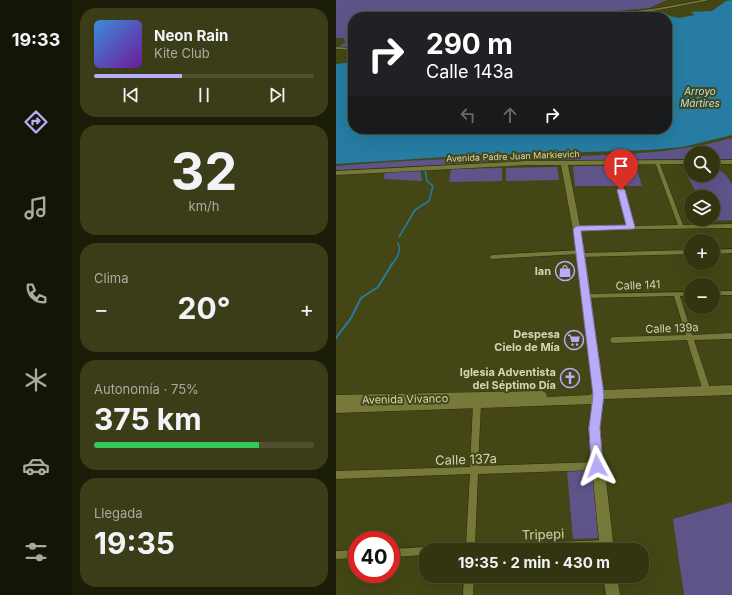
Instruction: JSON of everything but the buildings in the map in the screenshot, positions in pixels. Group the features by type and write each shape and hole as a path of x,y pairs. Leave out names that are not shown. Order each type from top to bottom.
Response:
{"main road":[{"path":"634,12 708,0"},
{"path":"336,48 348,49"},
{"name":"Avenida Padre Juan Markievich","path":"336,173 447,166 684,162"},
{"path":"720,162 732,162"},
{"path":"564,163 581,253 586,296 595,396 594,428 597,466 606,543"},
{"name":"Avenida Vivanco","path":"336,400 595,396 732,390"},
{"name":"Avenida Vivanco","path":"336,408 590,400 595,396"},
{"path":"611,583 613,595"}],"street":[{"path":"657,162 681,226"},
{"path":"621,190 631,227"},
{"path":"577,229 732,226"},
{"path":"720,252 732,251"},
{"path":"492,257 581,253 684,252"},
{"path":"720,293 732,293"},
{"path":"676,294 707,391"},
{"name":"Calle 141","path":"586,296 684,294"},
{"name":"Calle 139a","path":"613,340 732,336"},
{"path":"470,543 477,404"},
{"name":"Calle 137a","path":"336,474 597,466"},
{"path":"400,552 419,551"},
{"path":"336,555 348,554"},
{"path":"468,595 469,583"}],"shaded area":[{"path":"336,0 667,0 649,8 607,12 348,12 348,49 338,48 345,42 344,38 336,38"},
{"path":"732,138 732,159 720,160 720,146 695,146"},
{"path":"683,148 684,160 494,162 336,170 336,166 361,164 461,159 635,154"},
{"path":"573,166 636,166 642,186 575,186"},
{"path":"557,167 559,180 506,181 506,168"},
{"path":"502,168 502,181 449,182 451,169"},
{"path":"420,169 422,181 384,179 385,170"},
{"path":"720,170 726,175 732,184 732,220 720,221 720,190 694,190 690,182 720,182"},
{"path":"594,469 603,538 573,539 567,470"},
{"path":"732,502 732,595 684,595 673,519"}],"water":[{"name":"Arroyo Mártires","path":"732,0 732,135 683,147 650,150 463,156 336,164 336,64 348,63 348,134 672,134 672,16 679,18 695,15 691,12 712,11 726,1"}],"waterway":[{"path":"399,237 415,210 429,201 433,186 427,181 425,170"},
{"path":"391,265 398,255 398,243"},
{"path":"336,338 351,318 361,298 378,287 392,264"}],"place":[{"name":"Ian","path":"565,271"},
{"name":"Despesa Cielo de Mía","path":"574,340"},
{"name":"Iglesia Adventista del Séptimo Día","path":"570,378"}],"route":[{"path":"597,466 594,428 599,395 577,229 631,227 621,190"}]}
